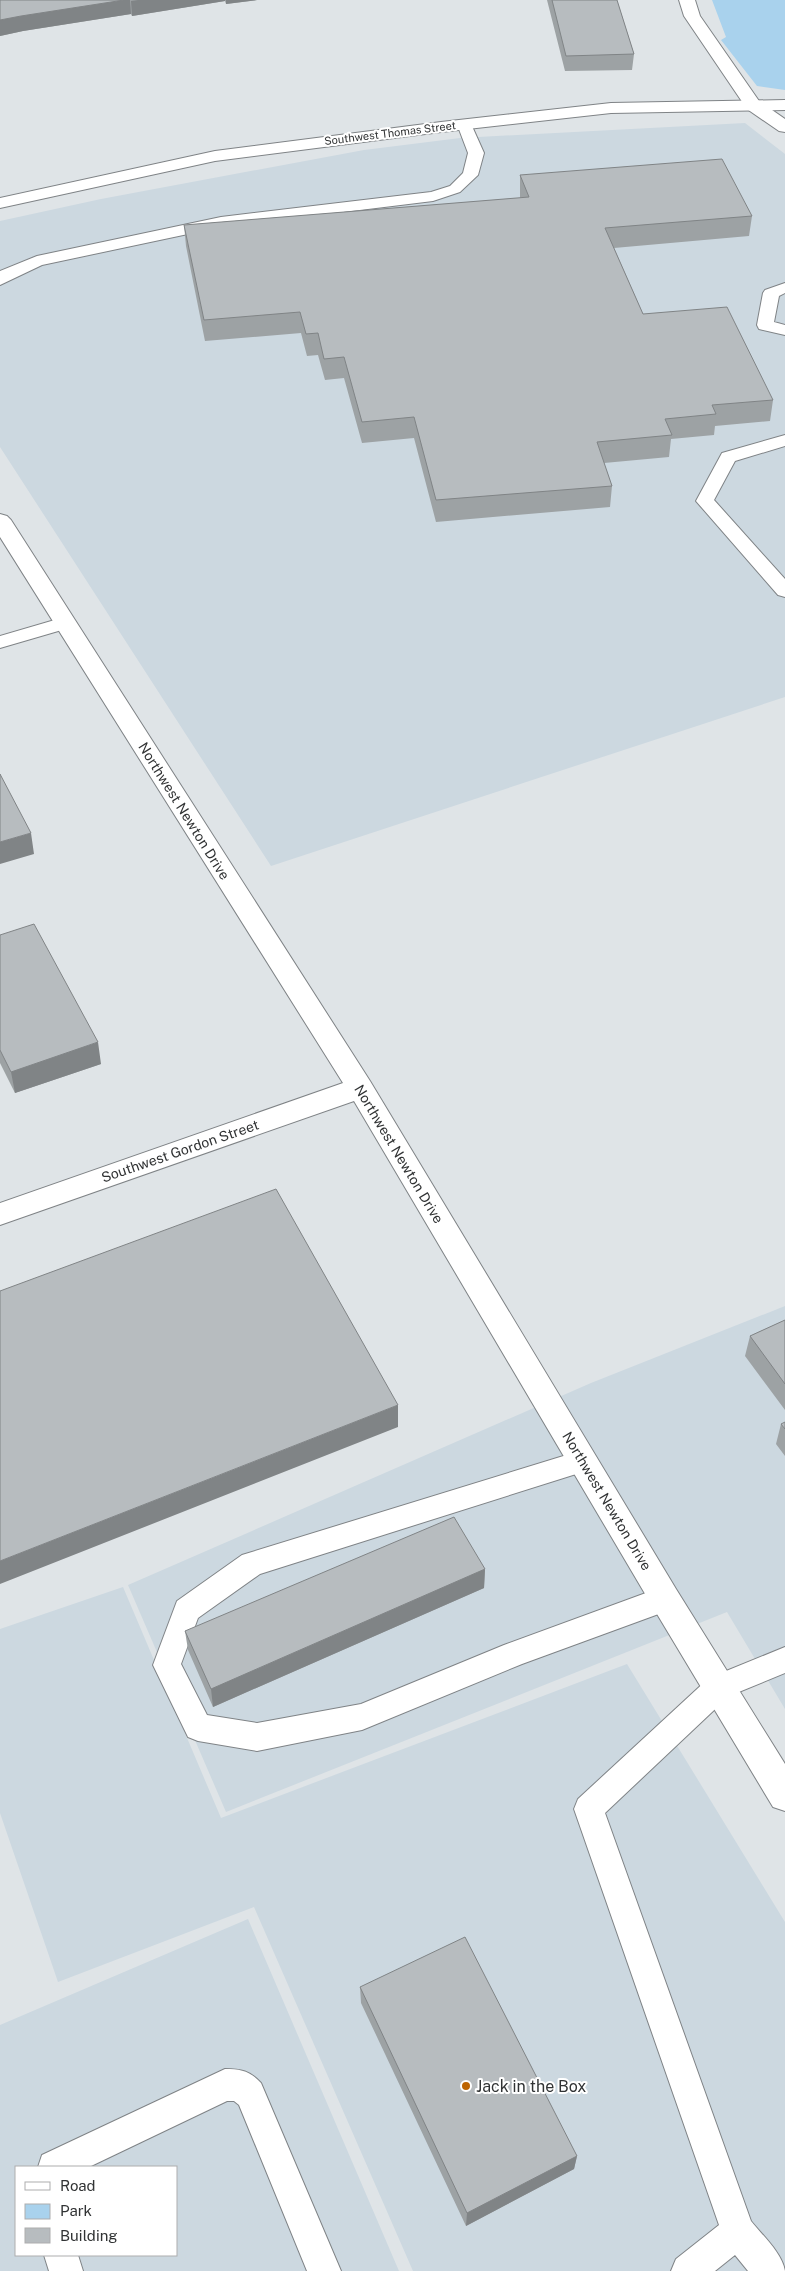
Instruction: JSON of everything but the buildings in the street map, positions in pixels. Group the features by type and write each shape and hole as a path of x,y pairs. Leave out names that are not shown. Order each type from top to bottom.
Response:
{"street":[{"path":"687,0 692,16 753,105 785,127"},
{"name":"Southwest Thomas Street","path":"0,203 215,156 464,124 611,108 785,105"},
{"name":"Northwest Newton Drive","path":"0,520 360,1088 665,1600 785,1796"},
{"name":"Southwest Gordon Street","path":"0,1214 360,1088"}],"lane":[{"path":"0,280 3,276 37,261 221,222 433,196 455,189 470,175 476,153 464,124"},
{"path":"785,288 771,293 765,325 785,330"},
{"path":"785,440 728,457 705,501 785,591"},
{"path":"0,642 65,623"},
{"path":"583,1461 252,1564 187,1610 167,1665 198,1727 258,1737 362,1717 514,1654 665,1600"},
{"path":"769,2271 738,2231 589,1809 719,1687 785,1660"},
{"path":"56,2166 225,2085 241,2085 250,2094 324,2271"},
{"path":"688,2271 738,2231"},
{"path":"61,2256 66,2271"}],"shaded area":[{"path":"745,123 785,154 785,697 271,866 0,447 0,221 101,199 364,150 460,138"},
{"path":"785,1306 785,1709 727,1612 226,1812 128,1585 591,1383"},
{"path":"123,1587 221,1818 627,1664 785,1922 785,2271 413,2271 254,1907 58,1982 0,1813 0,1629"},
{"path":"248,1919 399,2271 0,2271 0,2025"}],"green space":[{"path":"712,0 785,0 785,90 757,86 721,40 726,37"}],"place":[{"name":"Jack in the Box","path":"466,2086"}]}
